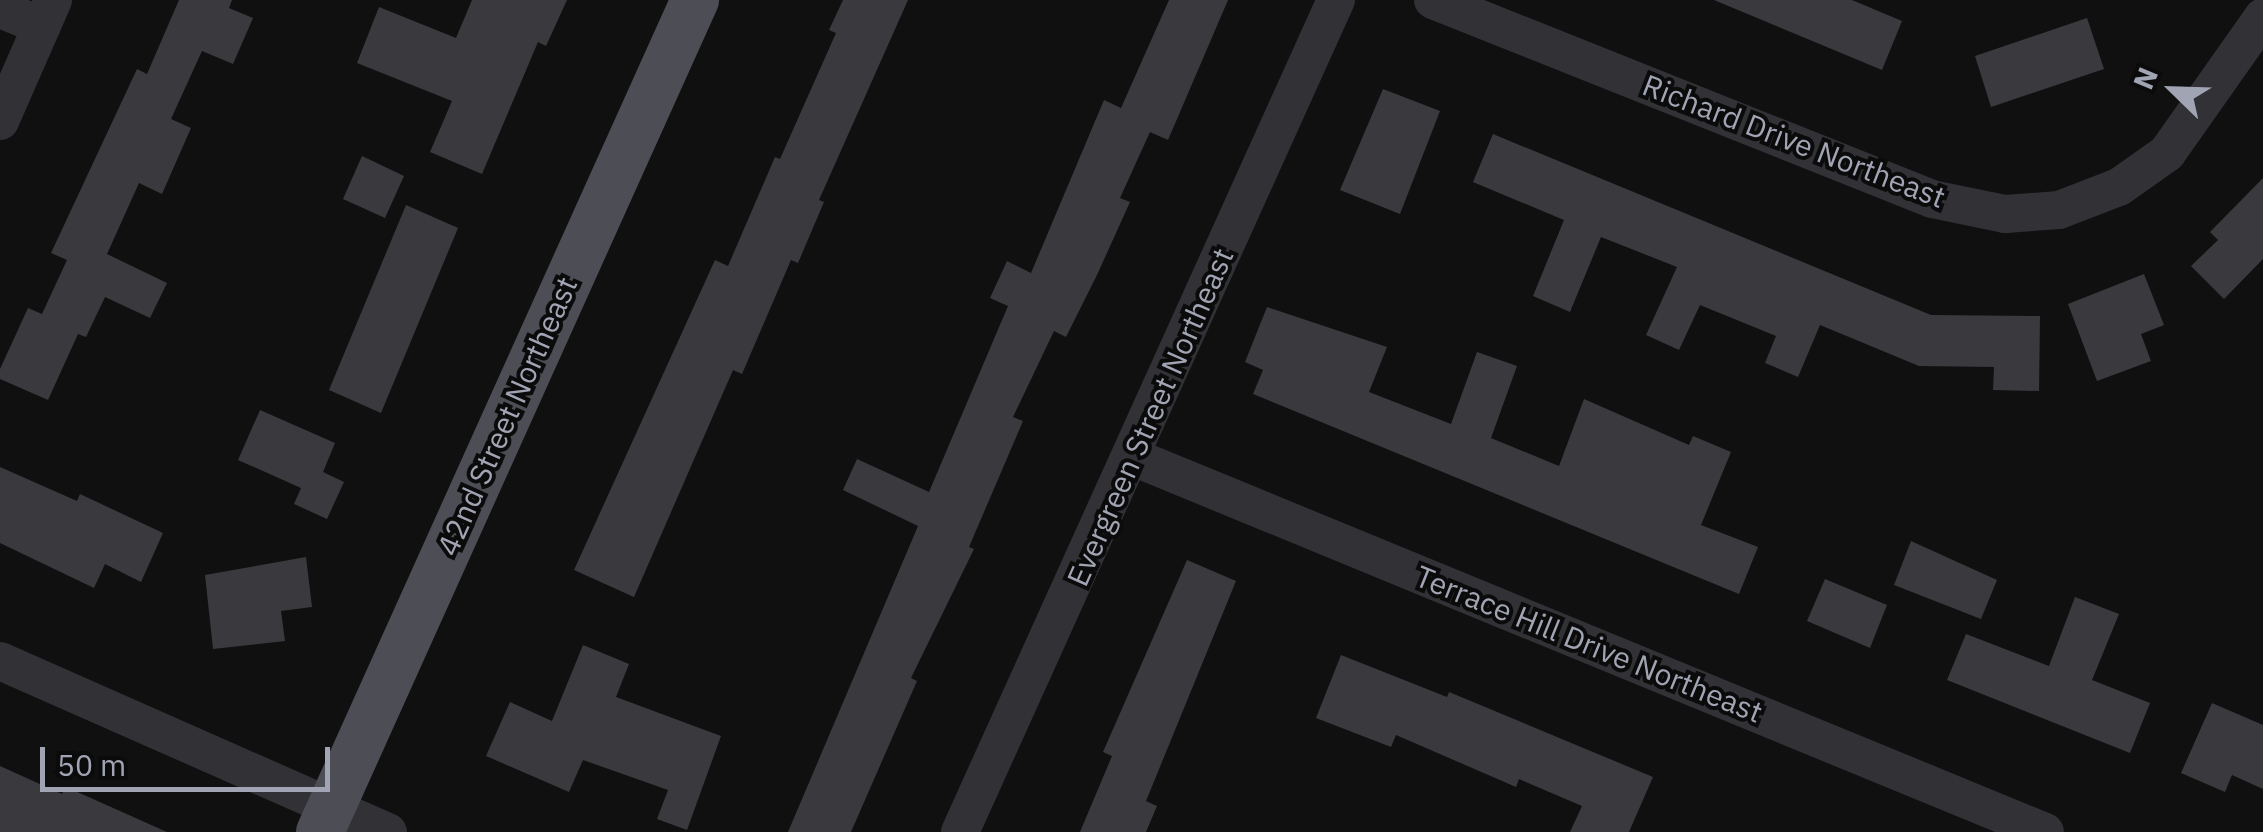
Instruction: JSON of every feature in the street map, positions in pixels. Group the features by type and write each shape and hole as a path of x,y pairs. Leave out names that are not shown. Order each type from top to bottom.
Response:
{"main road":[{"name":"42nd Street Northeast","path":"325,820 695,0"}],"street":[{"name":"Evergreen Street Northeast","path":"960,832 1336,0"},
{"name":"Richard Drive Northeast","path":"1432,0 1932,199 2005,214 2059,210 2119,187 2167,153 2263,17"},
{"path":"0,10 48,13 0,120"},
{"name":"Terrace Hill Drive Northeast","path":"1133,456 2045,832"},
{"path":"0,661 325,820 388,832"}],"building":[{"path":"179,0 232,0 229,8 253,18 233,64 202,51 171,119 191,128 162,194 139,183 107,254 167,283 150,318 105,297 86,337 78,334 48,400 0,379 0,369 28,308 42,314 67,260 51,253 137,69 147,74"},
{"path":"472,0 567,0 546,46 538,42 482,174 430,152 452,101 357,63 379,7 456,38"},
{"path":"843,0 908,0 819,200 824,202 798,263 791,260 742,374 733,370 634,597 574,570 715,260 728,266 775,157 780,159 836,33 829,30"},
{"path":"1169,0 1228,0 1168,140 1150,132 1120,198 1130,202 1097,275 1066,337 1054,331 1013,417 1023,421 969,547 974,549 911,678 917,681 851,832 788,832 918,526 843,490 857,459 929,492 1008,306 990,298 1007,261 1031,273 1104,100 1121,108"},
{"path":"1714,0 1852,0 1902,21 1882,70"},
{"path":"2087,18 2104,69 1991,107 1975,56"},
{"path":"1383,89 1440,111 1400,214 1340,190"},
{"path":"1493,134 1931,315 2040,316 2039,391 1993,390 1994,367 1919,366 1820,325 1798,377 1765,363 1776,336 1700,305 1679,350 1646,335 1677,267 1601,237 1570,312 1533,296 1564,220 1473,182"},
{"path":"362,156 404,176 385,218 343,199"},
{"path":"2263,178 2263,259 2224,299 2191,266 2218,240 2210,232"},
{"path":"406,205 458,228 381,413 329,390"},
{"path":"2144,274 2164,325 2141,334 2151,361 2097,381 2068,304"},
{"path":"1267,307 1387,347 1369,392 1451,424 1477,352 1517,366 1491,438 1559,466 1584,399 1689,445 1693,436 1731,452 1701,525 1758,547 1739,594 1253,394 1263,370 1245,362"},
{"path":"260,410 335,443 323,472 344,482 327,519 294,504 301,488 238,460"},
{"path":"0,467 77,501 80,494 163,533 141,582 105,564 94,588 0,543"},
{"path":"1911,541 1997,580 1981,619 1894,585"},
{"path":"306,557 312,607 281,611 285,641 213,649 205,575"},
{"path":"1187,560 1236,581 1146,801 1157,806 1146,832 1080,832 1112,756 1103,752"},
{"path":"1825,579 1887,605 1870,648 1807,621"},
{"path":"2075,597 2119,614 2092,680 2150,703 2130,753 1947,680 1966,634 2049,666"},
{"path":"583,645 629,664 616,697 721,736 687,830 657,819 668,790 583,760 569,792 486,756 510,702 552,721"},
{"path":"1341,655 1447,697 1449,692 1653,777 1629,832 1570,832 1582,806 1519,779 1516,787 1396,735 1391,747 1316,718"},
{"path":"2212,703 2263,725 2263,789 2232,775 2225,792 2181,773"},
{"path":"0,766 62,794 66,787 167,832 0,832"}]}
